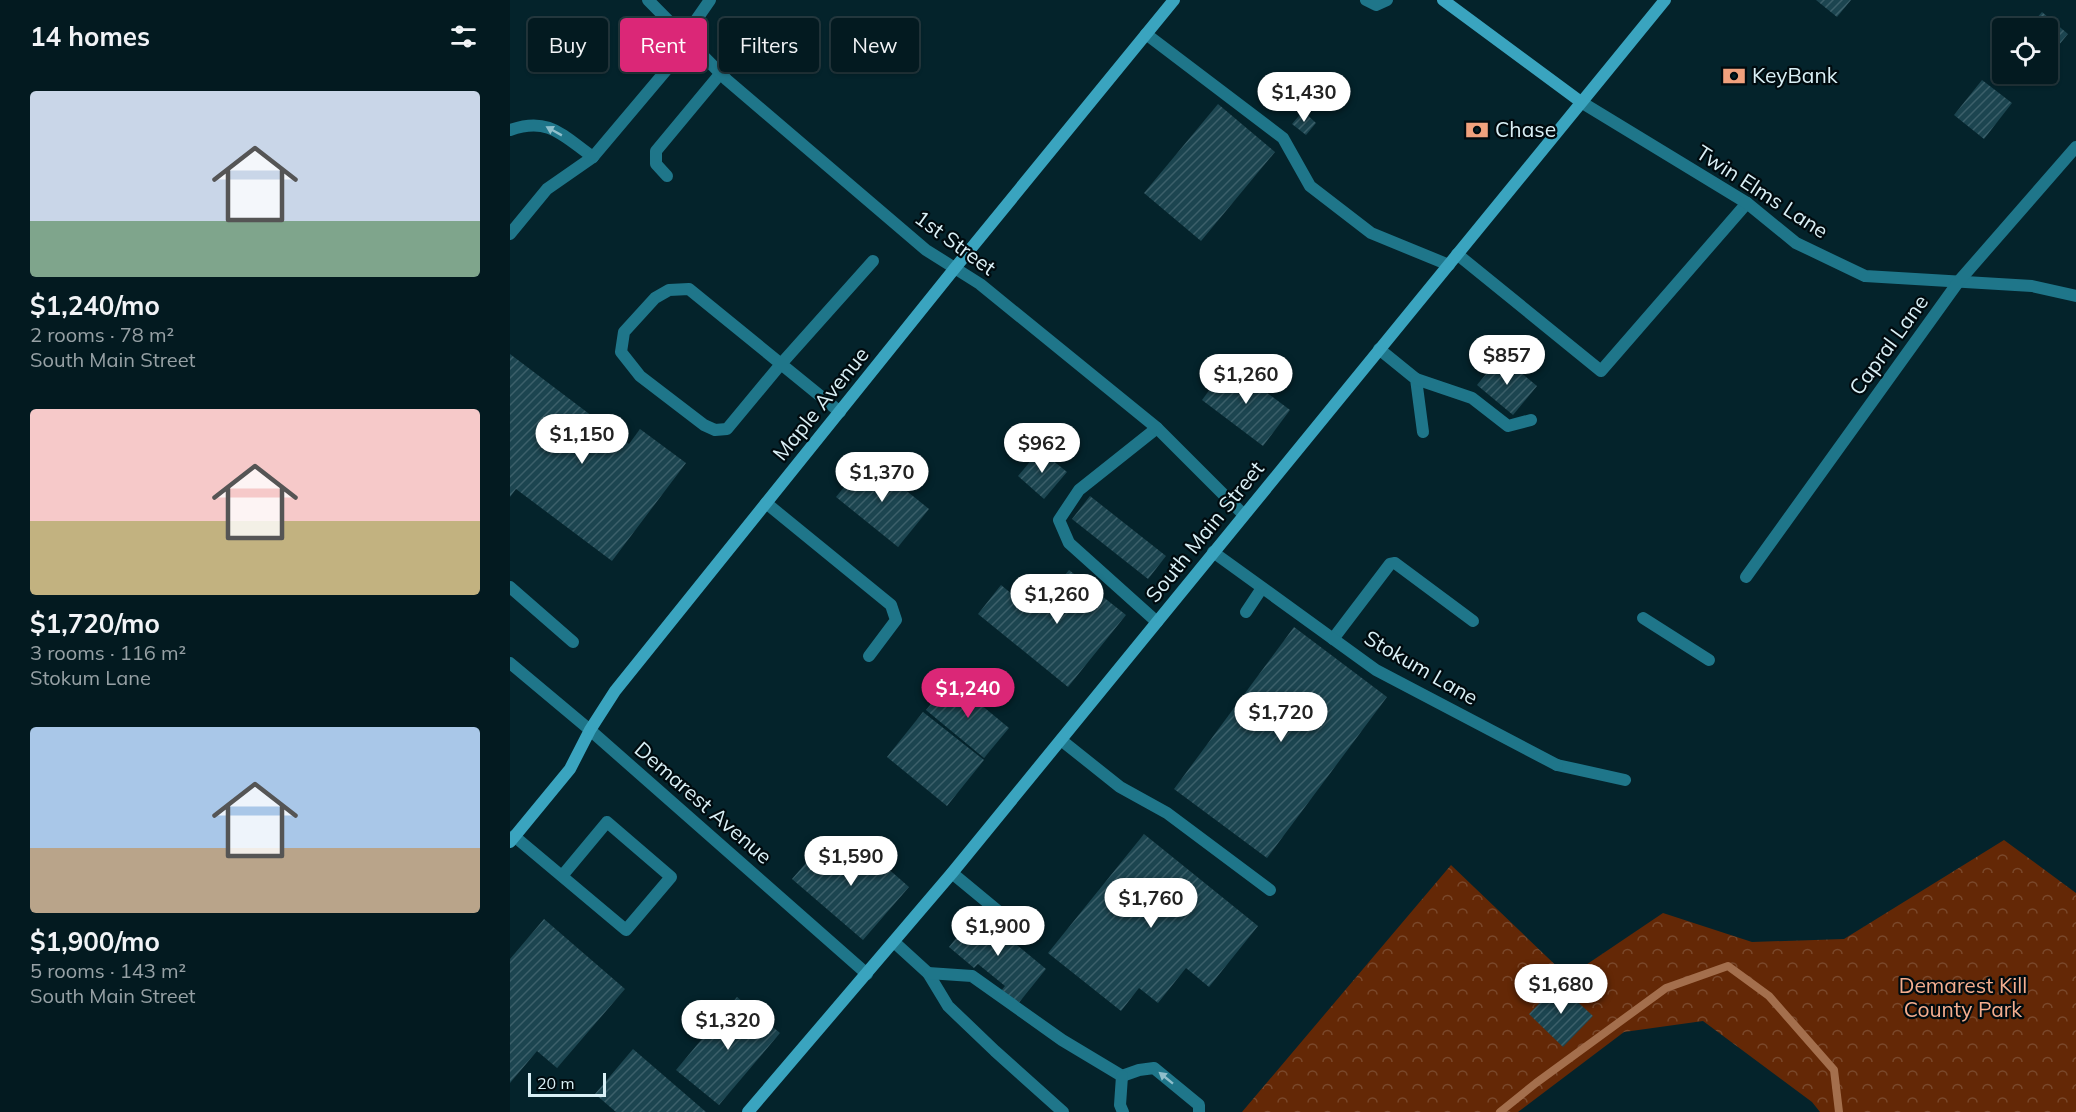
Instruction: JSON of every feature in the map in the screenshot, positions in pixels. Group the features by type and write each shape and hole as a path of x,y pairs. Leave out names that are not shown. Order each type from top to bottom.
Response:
{"street":[{"name":"1st Street","path":"648,0 666,18"},
{"path":"699,18 710,0"},
{"name":"Maple Avenue","path":"512,839 570,769 590,730 615,691 1174,0"},
{"path":"1366,0 1376,5 1387,0"},
{"path":"1443,0 1581,102"},
{"name":"South Main Street","path":"748,1112 952,873 1665,0"},
{"path":"1146,34 1283,138 1310,186 1371,233 1449,265"},
{"name":"1st Street","path":"707,60 720,74 926,250 980,284 1156,428 1244,514"},
{"path":"510,234 547,189 593,157 661,72"},
{"path":"667,176 656,164 656,150 720,74"},
{"name":"Twin Elms Lane","path":"1581,102 1747,203 1796,243 1865,276 2032,286 2076,296"},
{"path":"510,130 525,125 550,126 593,157"},
{"name":"Capral Lane","path":"1746,577 1959,281 2076,147"},
{"path":"1457,254 1601,371 1747,203"},
{"path":"840,412 781,364 689,289 669,290 654,298 624,332 621,352 640,376 704,424 715,430 727,429 781,364 873,261"},
{"path":"1379,349 1416,379 1472,399 1508,426 1531,420"},
{"path":"1416,379 1423,432"},
{"path":"1156,428 1079,490 1059,520 1069,543 1157,622"},
{"path":"766,503 891,605 896,620 869,656"},
{"name":"Stokum Lane","path":"1213,552 1376,670 1557,765 1624,780"},
{"path":"1333,639 1390,564 1395,563 1473,621"},
{"path":"510,587 573,642"},
{"path":"1246,612 1262,588"},
{"path":"1643,618 1709,660"},
{"name":"Demarest Avenue","path":"510,663 590,730 867,974"},
{"path":"1061,740 1120,787 1167,813 1270,890"},
{"path":"512,839 562,876 626,930 671,877 607,822 562,876"},
{"path":"952,873 1015,925"},
{"path":"894,942 928,974 948,1006 994,1051 1063,1112"},
{"path":"928,974 972,976 1062,1040 1122,1076"},
{"path":"1122,1076 1138,1070 1154,1068 1199,1104 1199,1112"},
{"path":"1122,1076 1120,1105 1123,1112"}],"green space":[{"name":"Demarest Kill County Park","path":"2004,840 2076,893 2076,1112 1820,1112 1812,1102 1703,1021 1624,1032 1518,1112 1242,1112 1451,865 1568,977 1663,913 1752,942 1844,939"}],"building":[{"path":"1816,0 1851,0 1837,17"},
{"path":"2042,12 2049,18 2037,18"},
{"path":"2058,26 2068,34 2058,46"},
{"path":"1982,80 2012,103 1984,139 1954,115"},
{"path":"1218,104 1275,152 1201,241 1144,193"},
{"path":"1303,111 1316,123 1306,135 1292,124"},
{"path":"510,354 629,444 640,429 686,463 612,561 516,489 510,497"},
{"path":"1501,356 1537,386 1513,415 1477,385"},
{"path":"1229,364 1290,410 1263,446 1202,400"},
{"path":"1040,450 1067,472 1044,499 1018,476"},
{"path":"867,459 929,509 898,547 836,497"},
{"path":"1090,496 1166,556 1148,579 1072,519"},
{"path":"1069,570 1126,615 1068,687 978,614 1001,585 1034,612"},
{"path":"1294,627 1387,697 1267,858 1174,789"},
{"path":"951,680 1009,728 984,758 926,710"},
{"path":"923,712 984,760 947,806 887,757"},
{"path":"1144,834 1258,926 1209,987 1186,968 1158,1003 1139,988 1121,1011 1048,953"},
{"path":"824,842 846,861 860,844 909,887 863,940 792,879"},
{"path":"977,912 1046,969 1017,1005 1000,992 1005,986 978,964 974,968 949,947"},
{"path":"544,919 625,989 557,1068 537,1051 510,1083 510,959"},
{"path":"1558,984 1593,1016 1563,1047 1529,1014"},
{"path":"737,997 780,1033 719,1105 676,1070"},
{"path":"633,1049 706,1112 616,1112 595,1094"}],"waterway":[{"path":"1500,1112 1666,988 1728,966 1769,996 1834,1070 1839,1112"}],"place":[{"name":"KeyBank","path":"1734,76"},
{"name":"Chase","path":"1477,130"}]}
